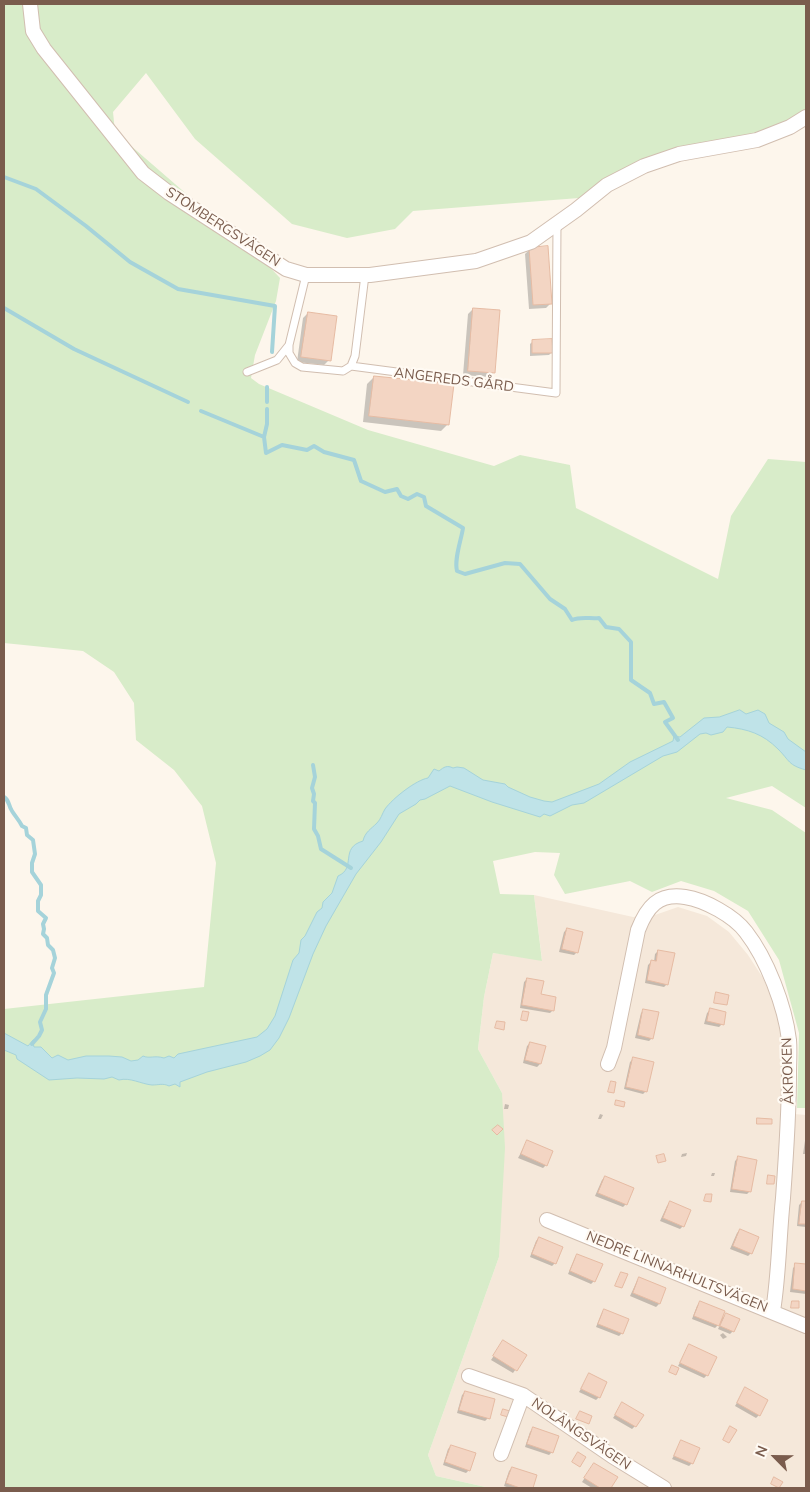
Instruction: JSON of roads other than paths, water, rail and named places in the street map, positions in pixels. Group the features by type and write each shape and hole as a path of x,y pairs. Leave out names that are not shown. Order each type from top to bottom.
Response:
{"street":[{"name":"STOMBERGSVÄGEN","path":"30,4 33,31 44,49 144,173 169,193 286,269 306,275 365,275 476,261 531,242 607,185 644,166 679,154 757,140 790,127 806,116"},
{"name":"ÅKROKEN","path":"608,1064 614,1048 638,930 644,915 651,906 664,897 693,898 728,916 746,931 758,950 778,992 789,1040 789,1108 773,1311"},
{"name":"NEDRE LINNARHULTSVÄGEN","path":"547,1220 806,1326"},
{"name":"NOLÄNGSVÄGEN","path":"469,1376 523,1395 612,1456 664,1488"},
{"name":"NOLÄNGSVÄGEN","path":"500,1454 523,1395"}],"lane":[{"name":"ANGEREDS GÅRD","path":"289,344 289,353 295,363 302,367 343,371 351,366 556,393 558,223"},
{"path":"247,372 276,360 289,344 306,275"},
{"path":"351,366 355,356 365,275"}],"water":[{"path":"740,710 746,714 758,710 765,714 769,723 784,732 788,739 806,752 806,770 792,764 778,749 761,736 742,729 727,727 723,732 711,735 706,733 700,734 677,752 663,756 584,803 572,805 550,816 544,814 540,817 450,786 420,800 399,814 381,842 356,874 326,926 279,1038 270,1050 260,1056 180,1082 180,1087 175,1084 169,1086 163,1084 152,1085 127,1079 119,1080 112,1077 104,1079 49,1080 17,1059 16,1055 4,1050 4,1033 28,1046 35,1040 33,1043 34,1047 41,1047 52,1058 58,1055 68,1060 86,1056 109,1056 122,1057 131,1061 138,1060 143,1056 164,1058 169,1056 174,1058 178,1054 257,1037 267,1029 275,1016 293,960 299,953 301,940 317,912 322,908 323,902 332,893 338,876 347,868 352,848 363,841 393,800 411,786 428,778 434,769 439,771 447,767 464,768 483,780 505,784 530,797 552,802 599,784 630,762 673,741 674,736 680,737 704,718 719,717"}],"waterway":[{"path":"4,177 36,189 130,262 178,289 275,306 272,352"},
{"path":"4,308 74,349 188,402"},
{"path":"267,387 267,402"},
{"path":"264,437 267,424 267,409"},
{"path":"201,411 264,437 266,453 282,445 307,450 314,446 324,452 354,460 361,481 385,492 397,489 401,496 408,499 417,494 424,497 426,506 463,528 457,556 457,571 465,574 505,563 520,564 550,599 565,609 572,620 599,618 606,627 619,629 631,642 631,680 650,693 654,704 664,702 673,718 665,722 678,740"},
{"path":"313,765 315,777 312,788 314,794 313,801 315,803 314,829 321,849 351,868"},
{"path":"4,797 22,826 26,828 27,835 33,840 35,854 32,872 41,885 38,911 46,918 43,924 43,934 47,938 48,945 53,950 55,958 52,968 54,973 46,995 46,1009 40,1022 42,1030 32,1044"}]}
